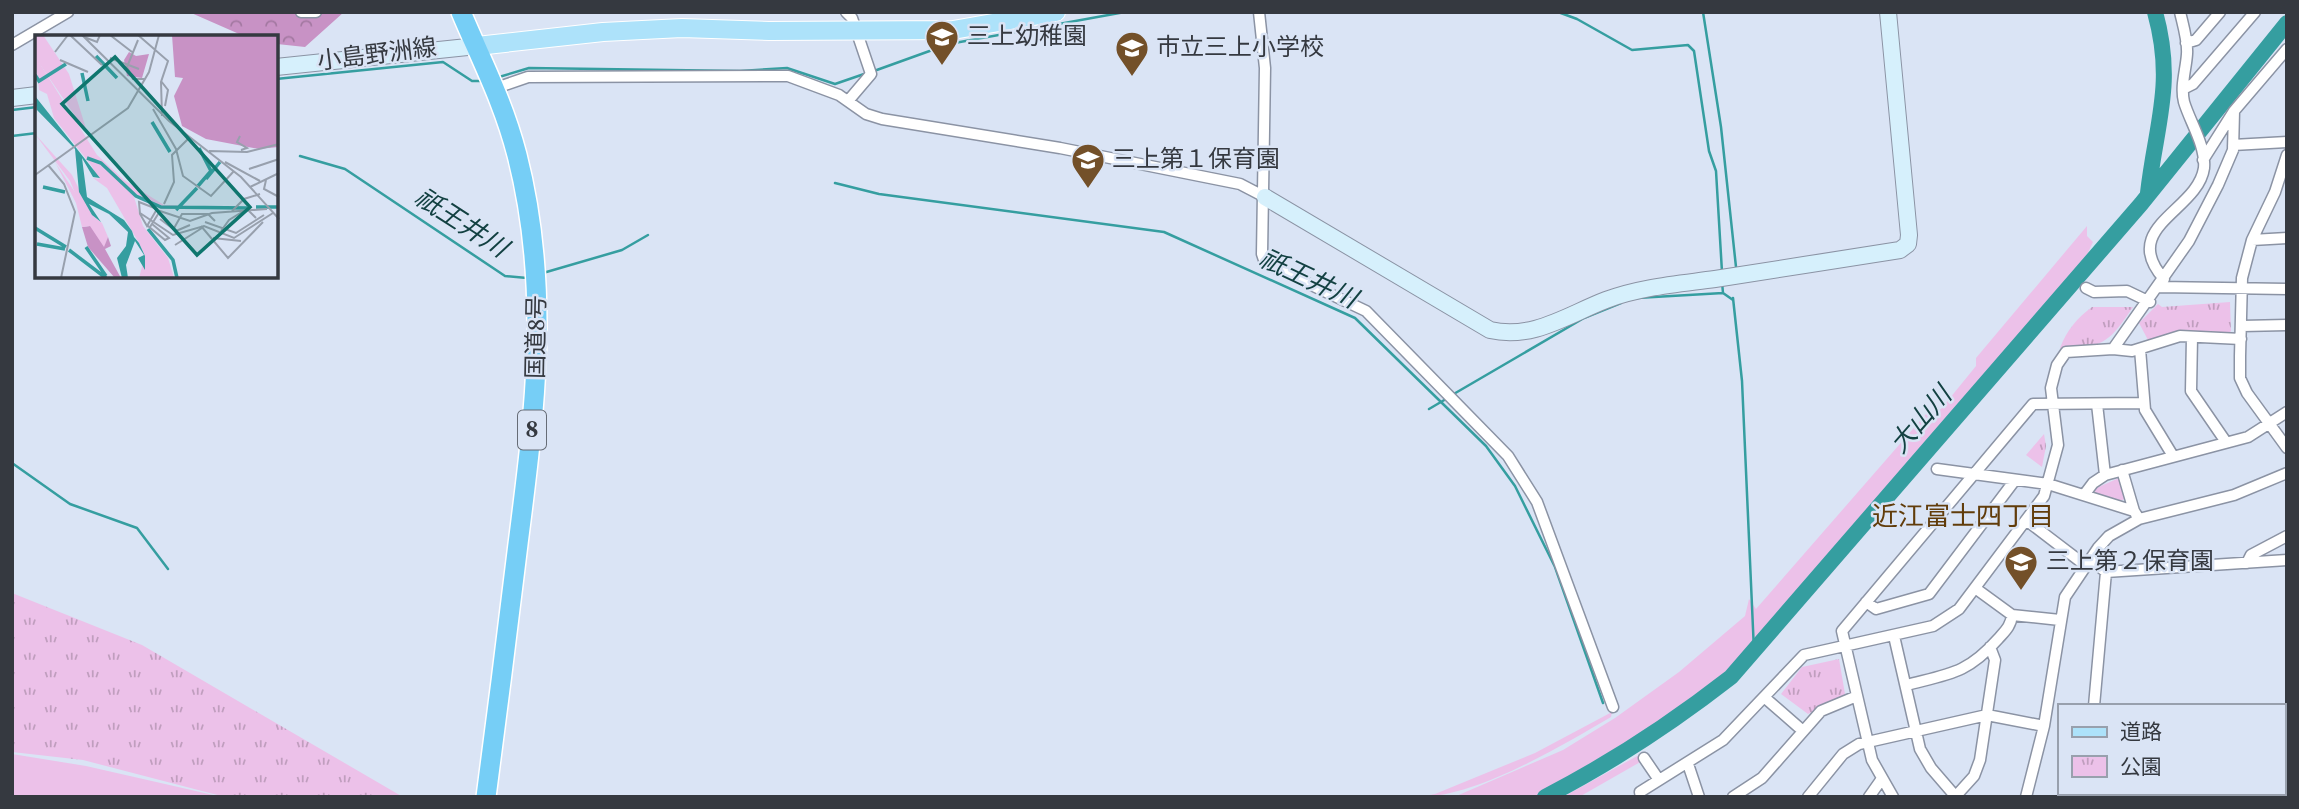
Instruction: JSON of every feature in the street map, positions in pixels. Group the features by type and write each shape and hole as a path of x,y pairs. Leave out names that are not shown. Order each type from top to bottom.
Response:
{"highway":[{"name":"国道8号","path":"461,12 496,88 522,156 538,281 538,365 486,797"}],"main road":[{"path":"477,46 603,32 682,28 769,31 953,30 985,18 1056,12"}],"street":[{"path":"12,45 68,12"},
{"path":"301,12 316,12"},
{"path":"846,12 852,18 871,74 848,101"},
{"path":"1259,12 1265,68 1262,254 1265,263 1366,311 1508,456 1537,502 1613,707"},
{"path":"496,88 528,77 788,76 848,101 866,114 883,119 1060,148 1240,184 1490,330 1524,333 1565,320 1604,301 1645,290 1900,250 1908,244 1888,12"},
{"path":"2162,283 2150,250 2152,237 2196,185 2204,169 2183,89 2186,43 2180,12"},
{"path":"2186,43 2196,40 2220,12"},
{"path":"2183,89 2193,84 2255,12"},
{"name":"小島野洲線","path":"278,67 477,46"},
{"path":"2203,160 2234,111 2287,49"},
{"path":"12,98 35,95"},
{"path":"2113,349 2150,302 2189,241 2218,185 2233,145 2234,111"},
{"path":"2233,145 2287,142"},
{"path":"2287,155 2281,192 2252,240 2242,289 2241,340 2241,377 2247,393 2287,448"},
{"path":"2252,240 2287,238"},
{"path":"2162,283 2242,289 2287,289"},
{"path":"2086,288 2094,292 2127,291 2150,302"},
{"path":"2242,326 2287,325"},
{"path":"1641,797 1640,792 1723,740 1804,655 1894,636 1945,621 1975,588 2044,496 2058,445 2051,388 2057,365 2066,352 2140,349 2180,337 2241,340"},
{"path":"2192,337 2191,391 2226,442"},
{"path":"2140,349 2144,403 2152,424 2173,456"},
{"path":"1893,797 1881,780 1868,742 1842,631 2034,404 2144,403"},
{"path":"2097,404 2105,475"},
{"path":"2084,495 2093,483 2105,475 2248,437 2287,412"},
{"path":"1937,469 2048,484 2137,515"},
{"path":"2122,470 2137,515"},
{"path":"2026,797 2045,726 2065,597 2088,562 2109,536 2137,515 2245,491 2287,473"},
{"path":"1866,602 1876,609 1929,594 2015,480"},
{"path":"2026,520 2106,572 2287,561"},
{"path":"2248,563 2251,555 2287,536"},
{"path":"2094,704 2106,572"},
{"path":"1975,588 2012,615 2060,620"},
{"path":"1906,685 1964,670 2011,624 2012,615"},
{"path":"1894,636 1920,749 1931,768 1956,797 1974,776 1980,760 1994,660 1990,647"},
{"path":"1764,696 1803,731"},
{"path":"1733,797 1762,778 1831,704 1857,696"},
{"path":"1808,797 1843,754 1868,742 1987,715 2045,726"},
{"path":"1644,758 1660,780"},
{"path":"1688,764 1699,797"},
{"path":"1869,797 1881,780"}],"green space":[{"path":"189,12 344,12 305,47 278,44 278,35 241,35"},
{"path":"2087,226 2087,236 2093,242 2071,289 1830,575 1764,648 1663,732 1603,770 1550,797 1454,797 1563,750 1615,718 1679,672 1745,616 1749,599 1756,609 1926,414 1941,409 1976,366 1976,358"},
{"path":"2230,302 2231,331 2225,337 2165,336 2148,340 2139,323 2158,304 2162,307"},
{"path":"2092,307 2133,307 2118,328 2104,341 2087,347 2060,348 2073,325"},
{"path":"2044,434 2046,446 2042,467 2026,455"},
{"path":"2119,478 2125,499 2119,501 2096,494 2094,489"},
{"path":"12,593 142,645 403,797 225,797 83,760 12,752"},
{"path":"1839,659 1845,694 1808,714 1781,694 1802,667"},
{"path":"1612,712 1611,717 1518,768 1466,789 1419,797 1435,794 1535,753"},
{"path":"12,754 86,766 222,797 12,797"},
{"path":"1639,755 1642,761 1579,797 1563,797"}],"waterway":[{"path":"874,71 949,44 1125,12"},
{"path":"1155,12 1188,12"},
{"path":"1558,12 1577,19 1632,50 1688,45 1694,51 1709,151 1716,171 1722,272"},
{"path":"1703,12 1721,127 1736,267"},
{"path":"2148,193 2164,82 2161,38 2155,12"},
{"name":"大山川","path":"1545,797 1641,742 1731,677 2141,204 2287,23"},
{"path":"278,79 443,62 472,81 482,81"},
{"path":"499,77 529,68 740,71 787,68 835,84 867,73"},
{"path":"12,110 35,107"},
{"name":"祇王井川","path":"12,136 35,133"},
{"name":"祇王井川","path":"300,156 345,169 505,276 527,278"},
{"name":"祇王井川","path":"835,183 879,194 1164,232 1355,318 1486,446 1515,486 1555,567 1603,703"},
{"name":"祇王井川","path":"543,273 622,250 648,235"},
{"path":"1722,282 1723,293"},
{"path":"1637,298 1723,293 1733,300"},
{"path":"1733,298 1742,381 1754,651"},
{"path":"1452,395 1584,318 1621,303"},
{"name":"祇王井川","path":"1429,409 1446,399"},
{"path":"12,463 70,504 137,528 168,569"}],"place":[{"name":"三上幼稚園","path":"942,67"},
{"name":"市立三上小学校","path":"1132,78"},
{"name":"三上第１保育園","path":"1088,190"},
{"name":"三上第２保育園","path":"2021,592"}],"district":[{"name":"近江富士四丁目","path":"1963,517"}]}
